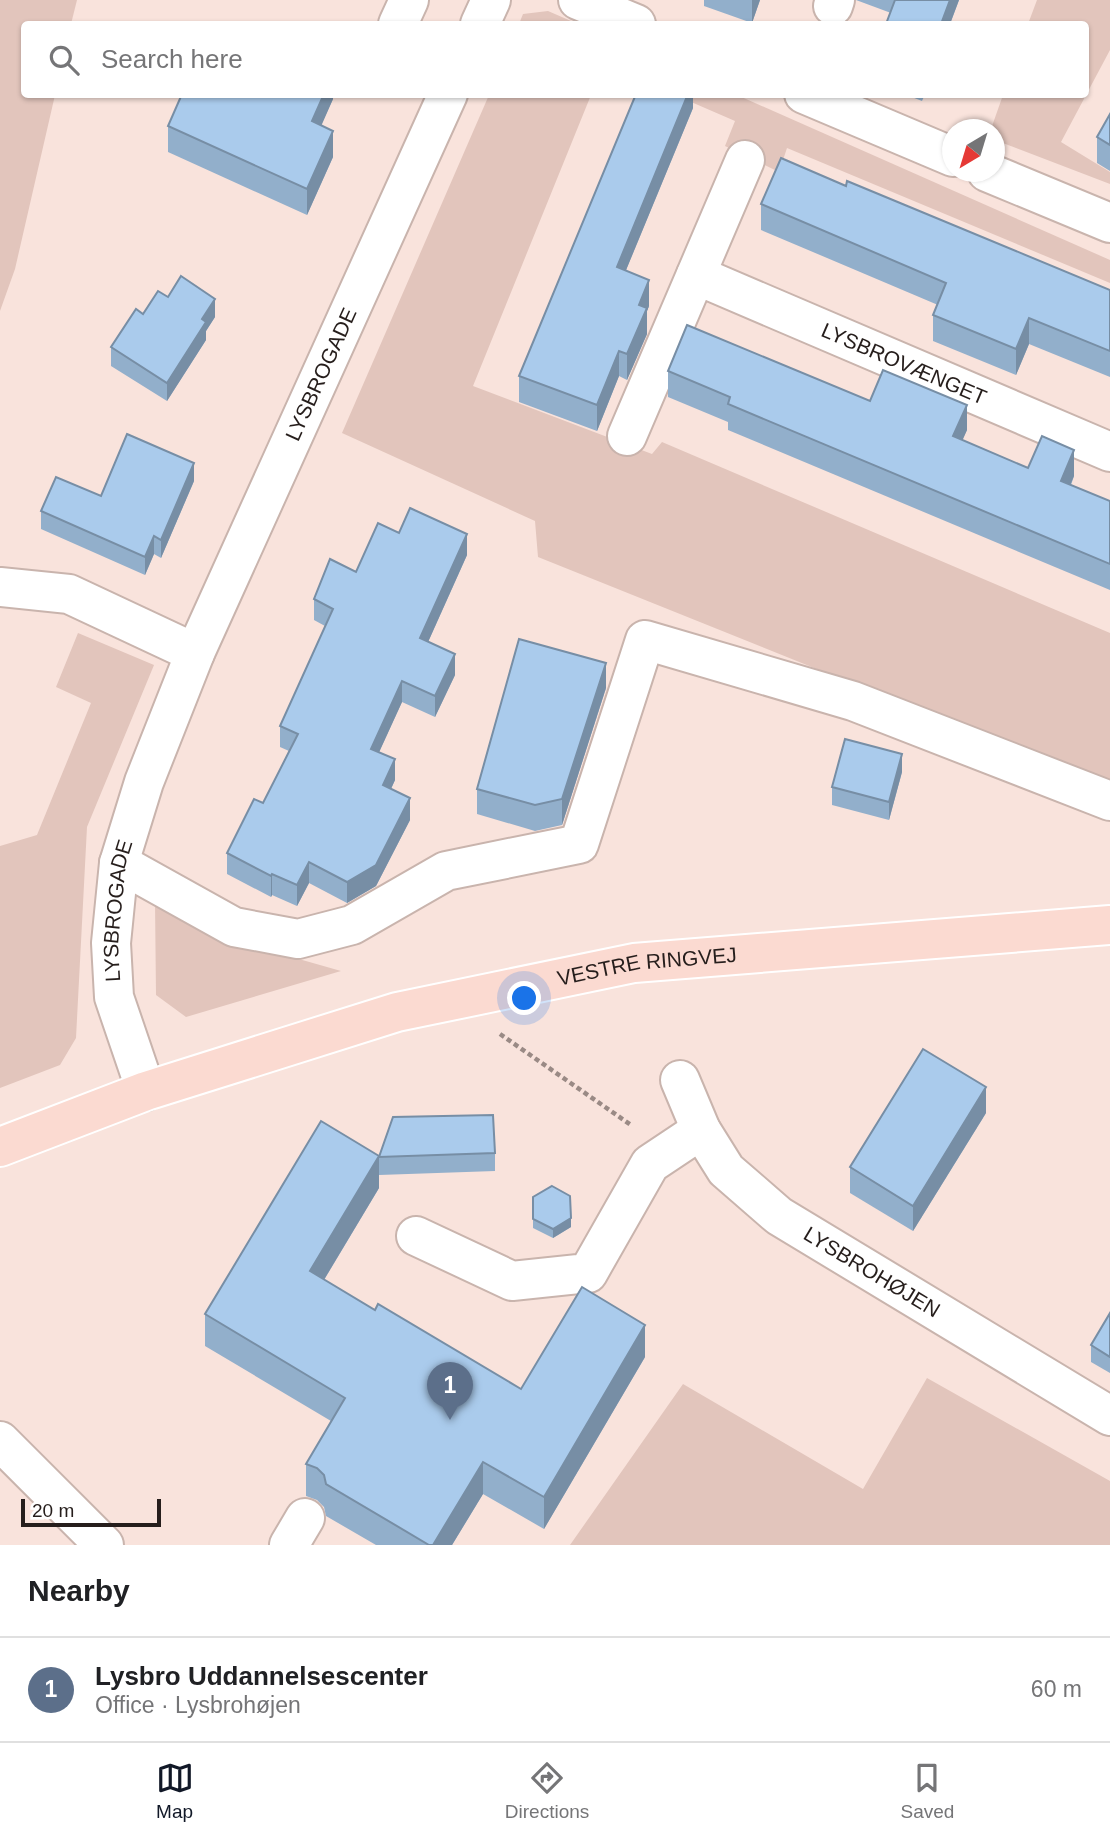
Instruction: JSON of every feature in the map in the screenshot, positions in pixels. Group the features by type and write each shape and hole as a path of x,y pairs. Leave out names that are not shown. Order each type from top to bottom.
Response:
{"main road":[{"name":"VESTRE RINGVEJ","path":"0,1147 146,1091 397,1012 634,963 1110,925"}],"street":[{"path":"399,21 409,0"},
{"path":"481,21 491,0"},
{"path":"578,0 629,21"},
{"name":"LYSBROGADE","path":"146,1091 114,997 111,943 119,863 144,782 195,653 446,98"},
{"path":"813,98 942,152"},
{"path":"627,436 745,160"},
{"path":"1005,179 1110,223"},
{"name":"LYSBROVÆNGET","path":"696,275 1110,452"},
{"path":"0,587 69,594 195,653"},
{"path":"119,863 234,927 298,939 352,925 446,871 579,844 645,640 853,701 1110,801"},
{"name":"LYSBROHØJEN","path":"680,1080 701,1130 726,1170 779,1216 1110,1416"},
{"path":"416,1236 512,1281 588,1273 650,1164 701,1130"},
{"path":"0,1441 104,1545"}],"path":[{"path":"452,1001 669,1152"}],"shaded area":[{"path":"0,0 77,0 72,21 21,21 21,98 54,98 15,269 0,311"},
{"path":"1037,0 1110,0 1110,50 1089,89 1089,21 1029,21"},
{"path":"548,11 571,21 520,21 523,14"},
{"path":"488,98 590,98 473,386 652,454 662,442 1110,633 1110,787 538,557 535,521 342,433"},
{"path":"682,98 744,98 1110,260 1110,283 787,148 779,172 725,146 735,121"},
{"path":"1002,98 1084,98 1061,142 1110,172 1110,184 1005,144 1005,119 995,119"},
{"path":"78,633 154,665 87,827 76,1038 60,1065 0,1088 0,846 37,835 91,703 56,687"},
{"path":"155,902 232,940 341,971 186,1017 156,995"},
{"path":"927,1378 1110,1481 1110,1545 570,1545 683,1384 863,1489"}],"building":[{"path":"895,0 950,0 942,21 887,21"},
{"path":"180,98 322,98 312,121 333,131 307,189 168,126"},
{"path":"634,98 686,98 617,267 649,280 639,305 647,308 627,354 619,351 597,405 519,376"},
{"path":"1110,114 1110,145 1097,137"},
{"path":"781,158 846,186 847,181 1110,290 1110,351 1029,318 1016,349 933,315 946,283 761,204"},
{"path":"181,276 215,299 202,319 206,322 167,383 111,347 136,309 143,314 158,291 168,297"},
{"path":"687,325 870,401 883,370 967,405 953,436 1028,468 1042,436 1074,450 1061,481 1110,501 1110,564 728,404 730,397 668,371"},
{"path":"127,434 194,463 161,540 154,536 145,557 41,511 56,477 101,496"},
{"path":"410,508 467,534 420,638 455,654 435,696 402,681 371,749 395,759 383,785 410,798 376,865 347,882 309,862 297,885 272,874 271,876 227,853 254,799 263,803 298,734 280,726 333,609 314,599 330,559 356,572 378,523 399,533"},
{"path":"519,639 606,663 562,799 535,805 477,789"},
{"path":"845,739 902,754 889,802 832,787"},
{"path":"923,1049 986,1087 913,1206 850,1167"},
{"path":"493,1115 495,1153 379,1157 393,1117"},
{"path":"321,1121 379,1156 310,1271 375,1310 378,1304 521,1389 582,1287 645,1325 544,1497 483,1462 433,1545 326,1484 324,1475 317,1468 306,1464 345,1398 205,1314"},
{"path":"552,1186 570,1196 571,1218 553,1229 533,1219 533,1197"},
{"path":"1110,1313 1110,1357 1091,1345"}],"place":[{"name":"Lysbro Uddannelsescenter","path":"450,1420"}]}
